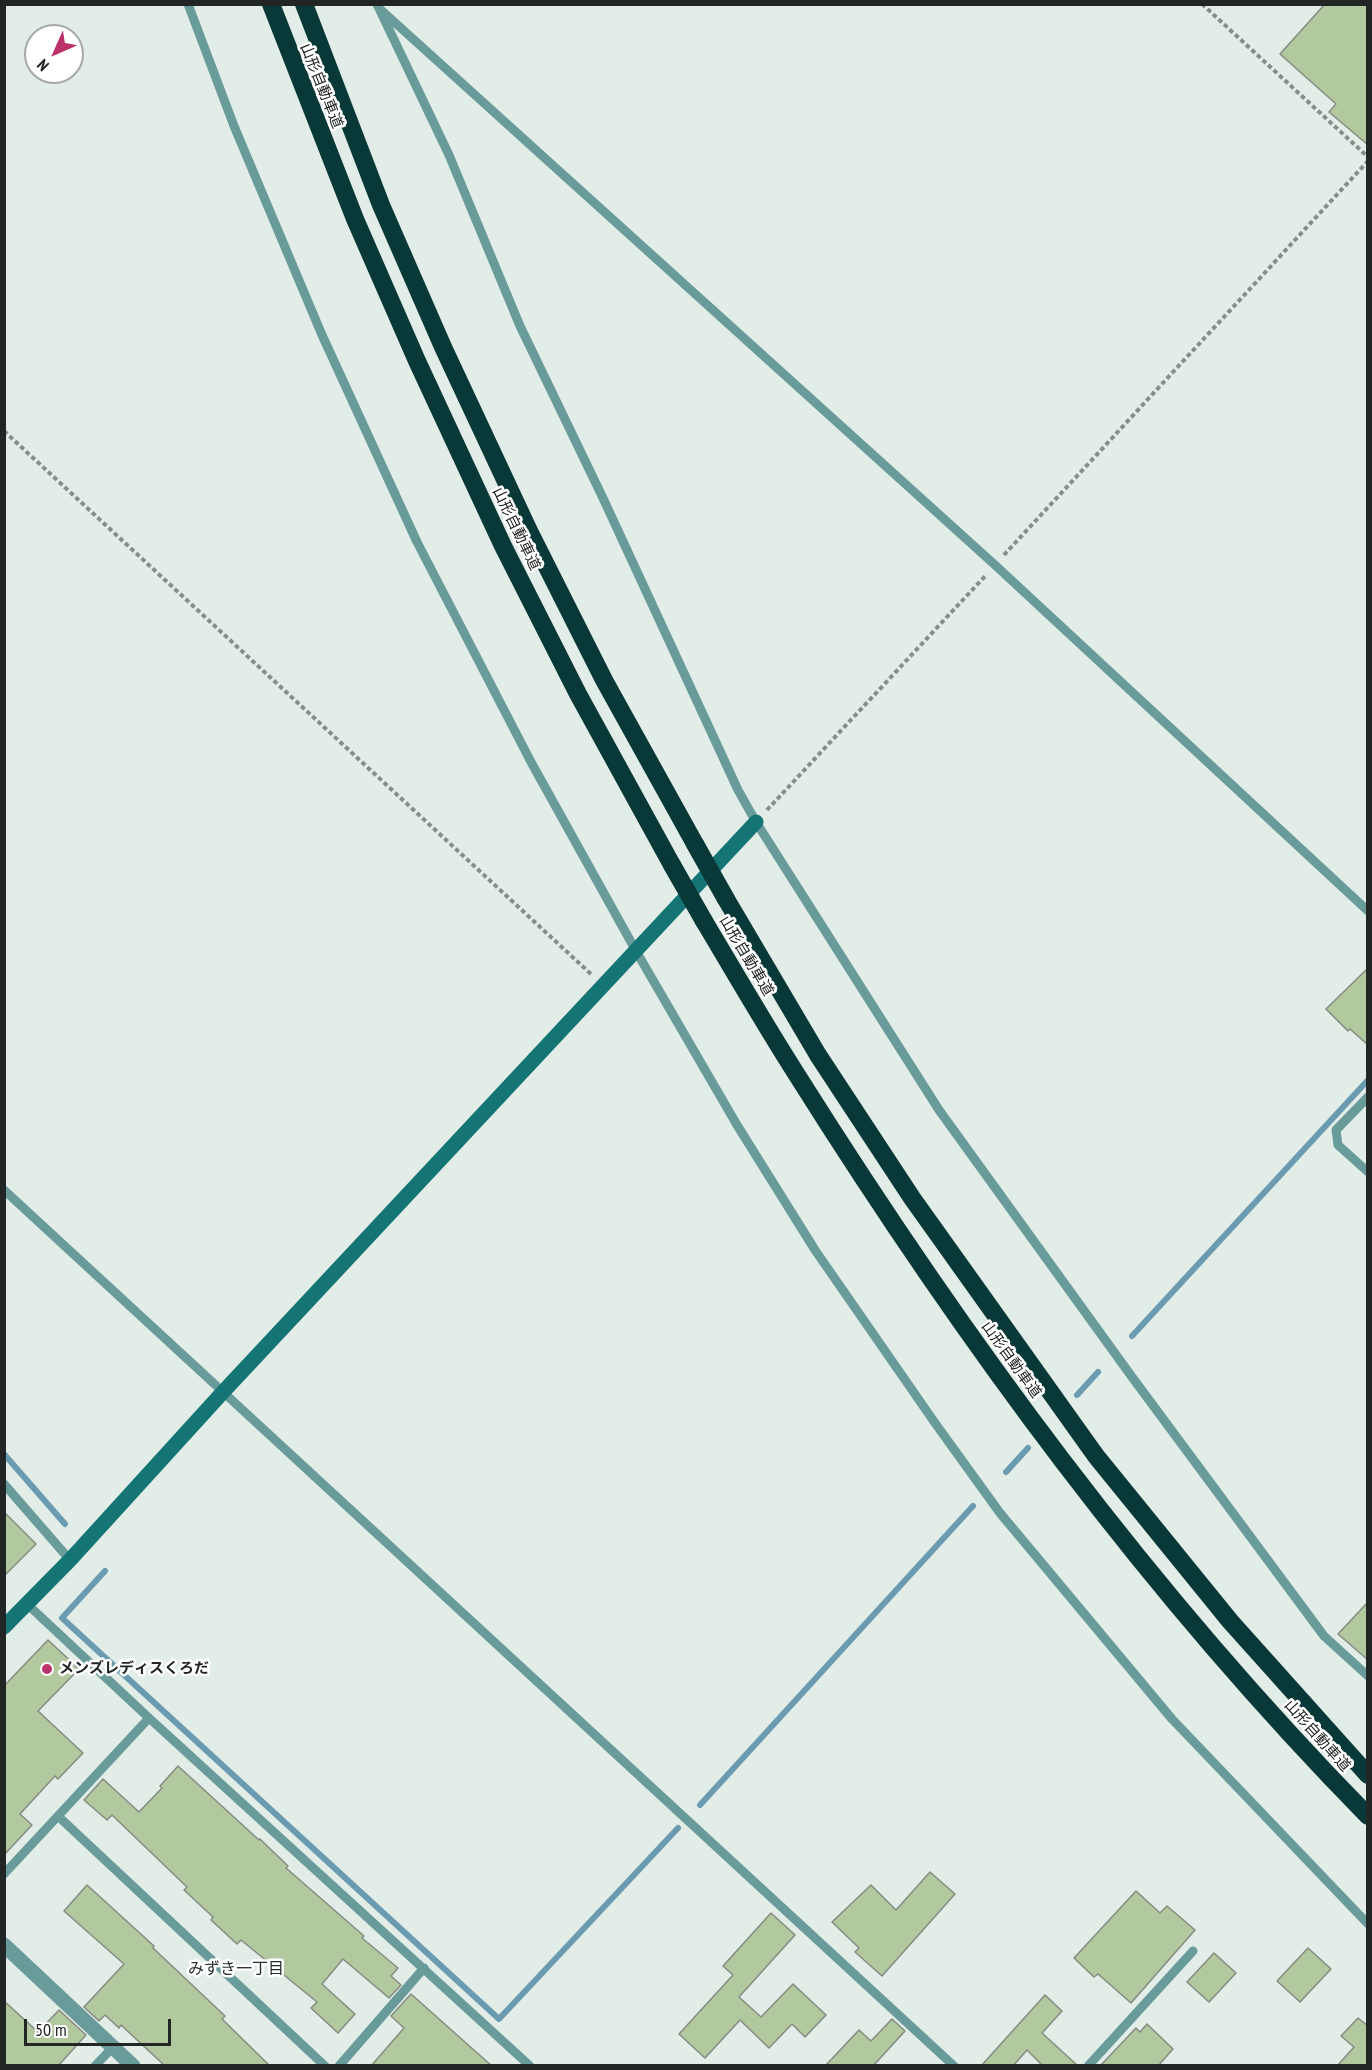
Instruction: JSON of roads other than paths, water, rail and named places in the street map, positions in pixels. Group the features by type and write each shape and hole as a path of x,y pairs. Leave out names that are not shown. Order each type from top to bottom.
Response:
{"highway":[{"name":"山形自動車道","path":"304,4 320,52 381,204 443,347 529,531 604,680 726,899 818,1054 912,1198 1089,1447 1230,1621 1368,1775"},
{"name":"山形自動車道","path":"272,6 293,65 355,219 412,350 503,546 578,694 672,865 796,1074 890,1218 981,1351 1077,1479 1205,1639 1334,1782 1368,1816"}],"street":[{"path":"4,1628 70,1560 223,1392 756,822"},
{"path":"4,1945 133,2066"}],"lane":[{"path":"188,4 234,126 322,335 417,542 531,762 636,951 737,1125 815,1250 934,1423 1000,1513 1172,1719 1368,1924"},
{"path":"378,6 995,565 1368,911"},
{"path":"378,6 449,155 520,326 738,790 756,822 939,1110 1132,1377 1324,1636 1368,1677"},
{"path":"1368,1097 1336,1130 1338,1145 1368,1172"},
{"path":"4,1190 949,2064"},
{"path":"4,1484 70,1560"},
{"path":"27,1604 530,2066"},
{"path":"4,1874 149,1718"},
{"path":"59,1817 325,2066"},
{"path":"1088,2066 1193,1951"},
{"path":"339,2066 424,1968"},
{"path":"95,2066 113,2047"}],"waterway":[{"path":"1132,1336 1368,1080"},
{"path":"1077,1395 1098,1372"},
{"path":"1006,1472 1028,1448"},
{"path":"4,1454 65,1524"},
{"path":"700,1805 973,1506"},
{"path":"105,1571 62,1618 499,2019 678,1828"}],"place":[{"name":"メンズレディスくろだ","path":"47,1669"}],"district":[{"name":"みずき一丁目","path":"236,1969"}]}
